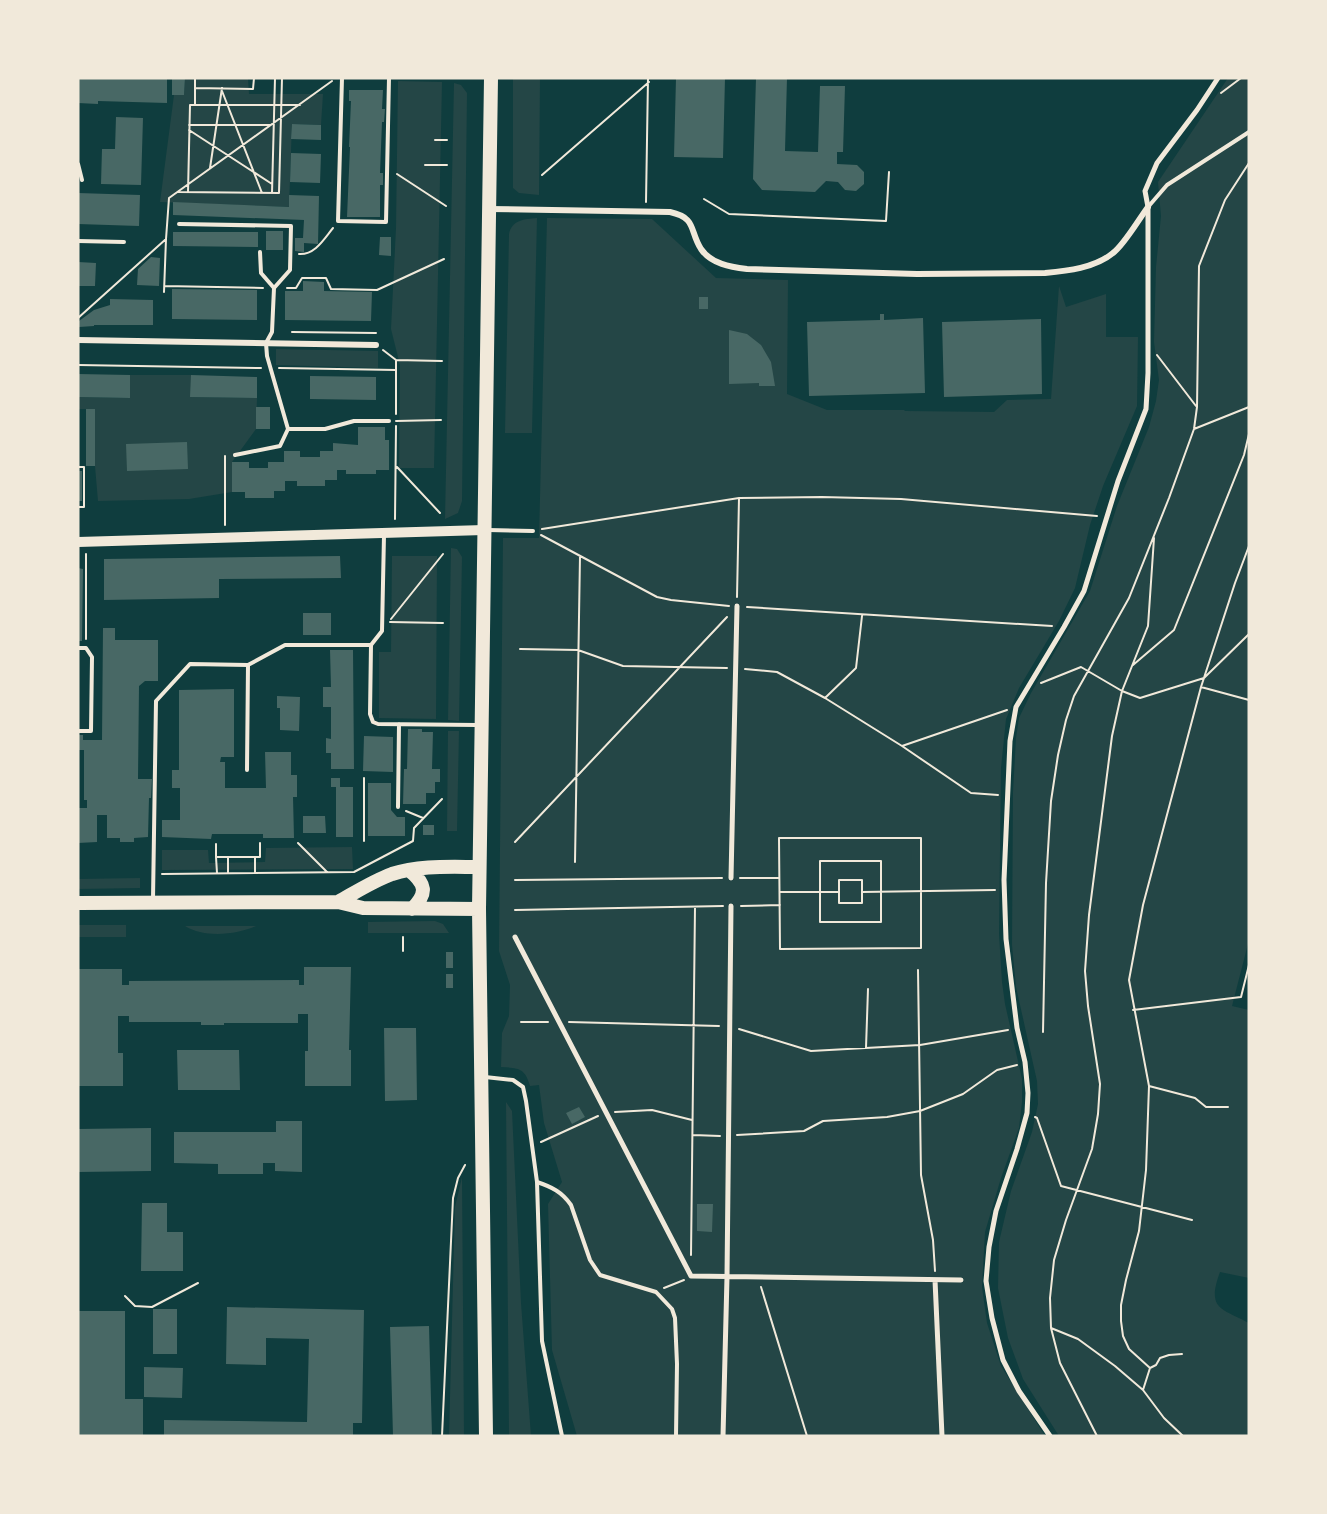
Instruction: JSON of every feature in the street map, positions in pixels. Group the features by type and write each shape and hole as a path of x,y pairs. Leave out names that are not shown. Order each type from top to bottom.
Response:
{"main road":[{"path":"486,1436 479,867 490,78"},
{"path":"338,902 375,881 409,870 479,867"},
{"path":"409,870 419,878 423,891 420,900 412,909"},
{"path":"78,903 338,902 363,908 479,909"}],"street":[{"path":"1050,1436 1019,1391 1003,1360 992,1318 986,1281 989,1247 996,1211 1027,1113 1028,1093 1025,1062 1009,977 1004,890 1010,741 1016,707 1084,591 1105,517 1146,409 1148,207 1145,191 1157,163 1218,78"},
{"path":"488,209 646,210 682,214 693,226 701,248 712,260 727,266 747,269 917,274 1045,273 1090,265 1114,253 1148,207"},
{"path":"78,340 376,345"},
{"path":"82,546 225,537 484,530"},
{"path":"731,878 737,606"},
{"path":"723,1436 731,906"},
{"path":"515,937 691,1276 961,1281"},
{"path":"935,1280 942,1436"}],"lane":[{"path":"342,78 338,221 386,222 389,78"},
{"path":"1148,207 1167,184 1249,132"},
{"path":"78,164 82,180"},
{"path":"179,224 291,226 290,270 274,288 272,332 266,343 269,368 288,429 280,446 235,455"},
{"path":"78,241 124,242"},
{"path":"260,252 261,273 274,288"},
{"path":"288,429 325,429 354,421 389,421"},
{"path":"484,530 533,531"},
{"path":"389,531 382,631 371,645 370,717 376,723 481,725"},
{"path":"153,903 156,701 190,664 248,665 285,645 371,645"},
{"path":"78,648 86,648 92,657 91,731 78,731"},
{"path":"247,770 248,665"},
{"path":"398,807 399,724"},
{"path":"481,1077 503,1077 523,1087 537,1182 542,1341 562,1436"},
{"path":"537,1182 549,1186 566,1198 590,1260 600,1275 656,1292 668,1303 675,1318 676,1436"}],"path":[{"path":"195,78 195,105"},
{"path":"195,88 253,88 254,78"},
{"path":"272,193 275,78"},
{"path":"178,192 279,193 282,78"},
{"path":"164,292 169,198 336,78"},
{"path":"542,175 648,80"},
{"path":"646,210 648,80"},
{"path":"209,170 222,89"},
{"path":"222,89 262,193"},
{"path":"188,192 190,105 300,105"},
{"path":"189,125 273,124"},
{"path":"189,129 272,184"},
{"path":"435,140 447,140"},
{"path":"273,150 280,149"},
{"path":"1043,1032 1046,883 1051,801 1066,720 1074,696 1129,598 1194,429 1197,407 1199,266 1225,200 1249,163"},
{"path":"425,165 447,165"},
{"path":"387,167 446,206"},
{"path":"273,172 279,172"},
{"path":"704,200 729,214 886,221 889,172"},
{"path":"290,254 306,255 321,244 338,221"},
{"path":"78,318 166,239"},
{"path":"165,286 296,288 302,278 326,278 331,289 377,290 444,259"},
{"path":"1148,344 1197,407"},
{"path":"376,345 396,360 442,361"},
{"path":"389,531 396,466 396,360"},
{"path":"78,365 396,370"},
{"path":"1194,429 1249,407"},
{"path":"389,421 441,420"},
{"path":"1133,665 1174,630 1244,455 1249,434"},
{"path":"225,537 225,455 235,455"},
{"path":"396,466 440,513"},
{"path":"78,467 84,467 84,507 78,507"},
{"path":"533,531 739,498 901,499 1105,517"},
{"path":"515,842 737,606 739,498"},
{"path":"533,531 657,597 671,600 862,615 1064,627"},
{"path":"1097,1436 1060,1363 1051,1328 1050,1298 1054,1260 1092,1149 1098,1114 1100,1084 1085,970 1089,915 1112,736 1122,692 1148,626 1154,538"},
{"path":"82,546 86,648"},
{"path":"1150,1368 1129,1349 1123,1336 1121,1321 1121,1305 1139,1231 1142,1207 1146,1170 1149,1086 1129,980 1143,905 1201,687 1234,583 1249,546"},
{"path":"443,554 390,621 443,623"},
{"path":"574,862 580,556"},
{"path":"825,698 856,668 862,615"},
{"path":"1025,690 1081,667 1122,692 1140,698 1204,678 1249,634"},
{"path":"520,649 578,650 623,666 735,668 777,672 825,698 902,746 971,793 1007,796"},
{"path":"1201,687 1249,700"},
{"path":"902,746 1016,707"},
{"path":"364,778 364,841"},
{"path":"154,874 354,872 413,841 414,828 442,799"},
{"path":"398,807 423,818"},
{"path":"779,838 921,838 921,891 921,948 780,949 779,838"},
{"path":"216,858 260,857 260,843"},
{"path":"298,843 327,872"},
{"path":"216,844 217,874"},
{"path":"228,857 228,873"},
{"path":"255,857 255,873"},
{"path":"820,861 881,861 881,892 881,922 820,922 820,861"},
{"path":"515,880 780,878"},
{"path":"839,880 862,880 862,903 839,903 839,892 839,880"},
{"path":"862,892 1004,890"},
{"path":"780,892 839,892"},
{"path":"515,910 780,905"},
{"path":"656,1292 691,1276 695,907"},
{"path":"403,937 403,951"},
{"path":"1133,1010 1241,997 1249,965"},
{"path":"918,970 921,1175 933,1240 935,1280"},
{"path":"866,1048 868,989"},
{"path":"521,1022 556,1022"},
{"path":"568,1022 724,1026"},
{"path":"735,1028 811,1051 920,1046 1017,1028"},
{"path":"735,1136 804,1131 823,1121 887,1117 920,1112 963,1094 997,1070 1025,1062"},
{"path":"1149,1086 1195,1098 1206,1107 1228,1107"},
{"path":"533,1146 606,1112 652,1110 693,1120"},
{"path":"1027,1113 1037,1118 1061,1186 1192,1220"},
{"path":"693,1135 722,1136"},
{"path":"442,1436 453,1198 458,1178 465,1165"},
{"path":"759,1278 807,1436"},
{"path":"125,1296 135,1306 152,1307 198,1283"},
{"path":"1051,1328 1078,1339 1115,1366 1143,1390 1164,1418 1183,1436"},
{"path":"1143,1390 1150,1368 1156,1365 1160,1358 1182,1354"}],"shaded area":[{"path":"185,78 248,78 249,94 323,94 321,125 292,124 289,207 160,202 174,95 184,95"},
{"path":"513,78 540,78 539,195 519,193 513,188"},
{"path":"1228,78 1249,78 1249,940 1232,1006 1249,1010 1249,1278 1220,1272 1215,1294 1219,1306 1249,1323 1249,1436 1059,1436 1023,1379 1008,1338 998,1288 999,1242 1011,1191 1032,1132 1038,1104 1037,1081 1016,987 1012,945 1013,792 1016,738 1019,718 1031,693 1090,591 1117,506 1149,427 1156,401 1159,380 1154,342 1156,267 1161,216 1158,182"},
{"path":"398,81 442,82 434,468 399,468 400,365 391,329 396,228"},
{"path":"454,83 461,85 467,93 462,501 458,513 445,519"},
{"path":"537,218 532,433 505,433 509,234 516,223"},
{"path":"547,218 652,219 716,278 788,280 787,394 827,410 994,412 1007,400 1051,399 1059,286 1066,307 1106,294 1106,337 1138,337 1137,406 1103,486 1090,525 1075,588 1059,621 1019,688 1006,719 1001,768 999,934 1002,982 1022,1079 1022,1102 1019,1128 985,1232 982,1287 987,1323 1001,1366 1045,1436 577,1436 552,1350 548,1204 562,1182 544,1123 539,1085 530,1086 526,1076 520,1070 501,1067 502,1033 509,1016 510,985 499,951 503,538 539,538"},
{"path":"276,349 378,351 378,368 276,365"},
{"path":"130,375 191,375 191,397 257,398 256,429 232,462 232,492 189,499 98,501 95,466 95,409 78,409 78,397 130,398"},
{"path":"451,548 457,549 462,557 459,721 448,720"},
{"path":"392,556 437,556 436,719 379,718 379,652 391,652"},
{"path":"448,731 459,731 457,831 447,831"},
{"path":"352,847 353,869 162,870 162,850 208,850 209,863 265,862 266,848"},
{"path":"140,878 140,888 78,889 78,879"},
{"path":"435,921 443,924 449,933 368,933 368,922"},
{"path":"78,925 126,925 126,937 78,937"},
{"path":"185,926 256,926 230,933 211,934"},
{"path":"506,1102 512,1111 521,1303 531,1436 509,1436"},
{"path":"462,1177 464,1436 449,1436 455,1207"}],"building":[{"path":"78,78 167,79 167,103 98,101 98,104 78,103"},
{"path":"172,78 185,78 184,95 172,95"},
{"path":"676,78 725,78 723,158 674,157"},
{"path":"756,78 787,78 785,151 818,152 820,86 845,86 843,152 837,152 837,164 857,165 864,172 864,184 856,191 845,190 838,182 826,181 815,192 762,190 753,179"},
{"path":"349,90 383,90 382,109 385,109 384,122 382,122 380,173 383,173 383,185 380,185 380,217 347,217 351,101 349,101"},
{"path":"116,117 143,118 141,185 101,184 102,149 115,149"},
{"path":"292,124 321,125 321,140 291,139"},
{"path":"291,153 321,154 320,183 290,182"},
{"path":"78,193 140,195 139,226 78,224"},
{"path":"289,195 319,196 318,244 304,243 304,252 295,251 295,238 303,238 304,220 173,215 173,202 289,207"},
{"path":"266,231 283,231 283,250 266,250"},
{"path":"173,232 258,232 258,247 173,246"},
{"path":"380,237 391,237 391,256 379,255"},
{"path":"151,257 160,258 159,286 137,285 138,269"},
{"path":"78,262 96,263 95,286 78,286"},
{"path":"303,281 324,282 324,291 372,292 371,321 285,320 285,291 303,291"},
{"path":"172,289 257,290 257,320 172,319"},
{"path":"699,297 708,297 708,309 699,309"},
{"path":"110,299 153,300 153,325 79,327 79,321 94,310 110,305"},
{"path":"880,314 884,314 884,320 923,318 925,393 809,396 807,322 880,320"},
{"path":"1041,319 1042,394 944,397 942,322"},
{"path":"729,330 747,334 761,345 771,362 775,386 759,386 759,383 729,384"},
{"path":"78,374 130,375 130,398 78,397"},
{"path":"191,375 257,377 257,398 190,397"},
{"path":"310,376 376,377 376,400 310,399"},
{"path":"256,407 270,407 270,429 256,429"},
{"path":"86,409 95,409 95,466 86,466"},
{"path":"358,427 385,427 385,440 389,440 389,470 376,470 376,474 346,474 346,470 337,470 337,480 325,480 325,486 297,486 297,481 285,481 285,491 274,491 274,498 245,498 245,492 232,492 232,462 249,462 249,468 268,468 268,462 284,462 284,451 300,451 300,457 320,457 320,451 333,451 333,443 358,445"},
{"path":"187,442 188,469 127,471 126,444"},
{"path":"78,471 82,471 82,501 78,501"},
{"path":"340,556 341,578 219,579 219,598 104,600 104,559"},
{"path":"78,568 83,569 82,641 78,641"},
{"path":"303,613 331,613 331,635 303,635"},
{"path":"103,628 115,628 115,640 158,640 158,681 145,681 139,686 138,779 152,779 148,837 134,838 134,842 120,842 120,838 107,838 107,815 97,815 97,842 78,843 78,808 87,808 87,800 84,800 84,750 78,750 78,735 83,735 83,740 102,740"},
{"path":"330,650 353,650 354,769 331,769 331,753 326,753 326,738 331,739 331,707 323,707 323,687 331,687"},
{"path":"234,689 234,757 221,757 220,762 225,762 225,788 266,788 265,752 291,752 291,775 297,775 297,797 293,797 294,838 263,838 263,834 212,834 211,839 162,837 162,820 180,820 180,788 172,788 172,770 179,770 179,690"},
{"path":"277,696 300,697 299,731 280,730 280,708 277,708"},
{"path":"408,729 433,732 432,769 440,769 440,782 435,782 435,793 426,793 426,804 403,804"},
{"path":"364,736 393,737 393,772 363,771"},
{"path":"331,778 340,778 340,787 353,787 353,837 336,837 336,787 331,787"},
{"path":"368,783 391,783 391,810 397,817 405,817 405,836 368,836"},
{"path":"303,816 325,816 326,833 303,833"},
{"path":"423,825 434,825 434,835 423,835"},
{"path":"446,952 453,952 453,968 446,968"},
{"path":"304,967 351,967 349,1050 351,1050 351,1086 305,1086 308,1014 298,1014 298,1023 224,1023 224,1025 201,1025 201,1022 129,1022 129,1016 118,1016 118,1053 123,1053 123,1086 78,1086 78,969 122,969 122,985 129,985 129,981 299,980 299,985 304,985"},
{"path":"446,974 453,974 453,988 446,988"},
{"path":"384,1028 416,1028 417,1100 385,1101"},
{"path":"177,1050 239,1050 240,1090 178,1090"},
{"path":"579,1107 585,1117 572,1124 566,1113"},
{"path":"276,1121 302,1121 302,1172 275,1171 275,1163 263,1163 263,1174 218,1174 218,1164 174,1163 174,1132 276,1132"},
{"path":"151,1128 151,1171 78,1172 78,1129"},
{"path":"142,1203 167,1203 167,1232 183,1232 183,1271 141,1271"},
{"path":"697,1204 713,1204 712,1232 697,1231"},
{"path":"227,1307 364,1310 362,1423 353,1423 353,1436 164,1436 164,1420 307,1422 309,1339 266,1338 266,1365 226,1364"},
{"path":"153,1309 177,1309 177,1354 153,1354"},
{"path":"78,1311 125,1311 125,1399 143,1399 143,1436 78,1436"},
{"path":"429,1326 432,1436 393,1436 390,1327"},
{"path":"144,1367 183,1368 182,1398 144,1397"}]}
